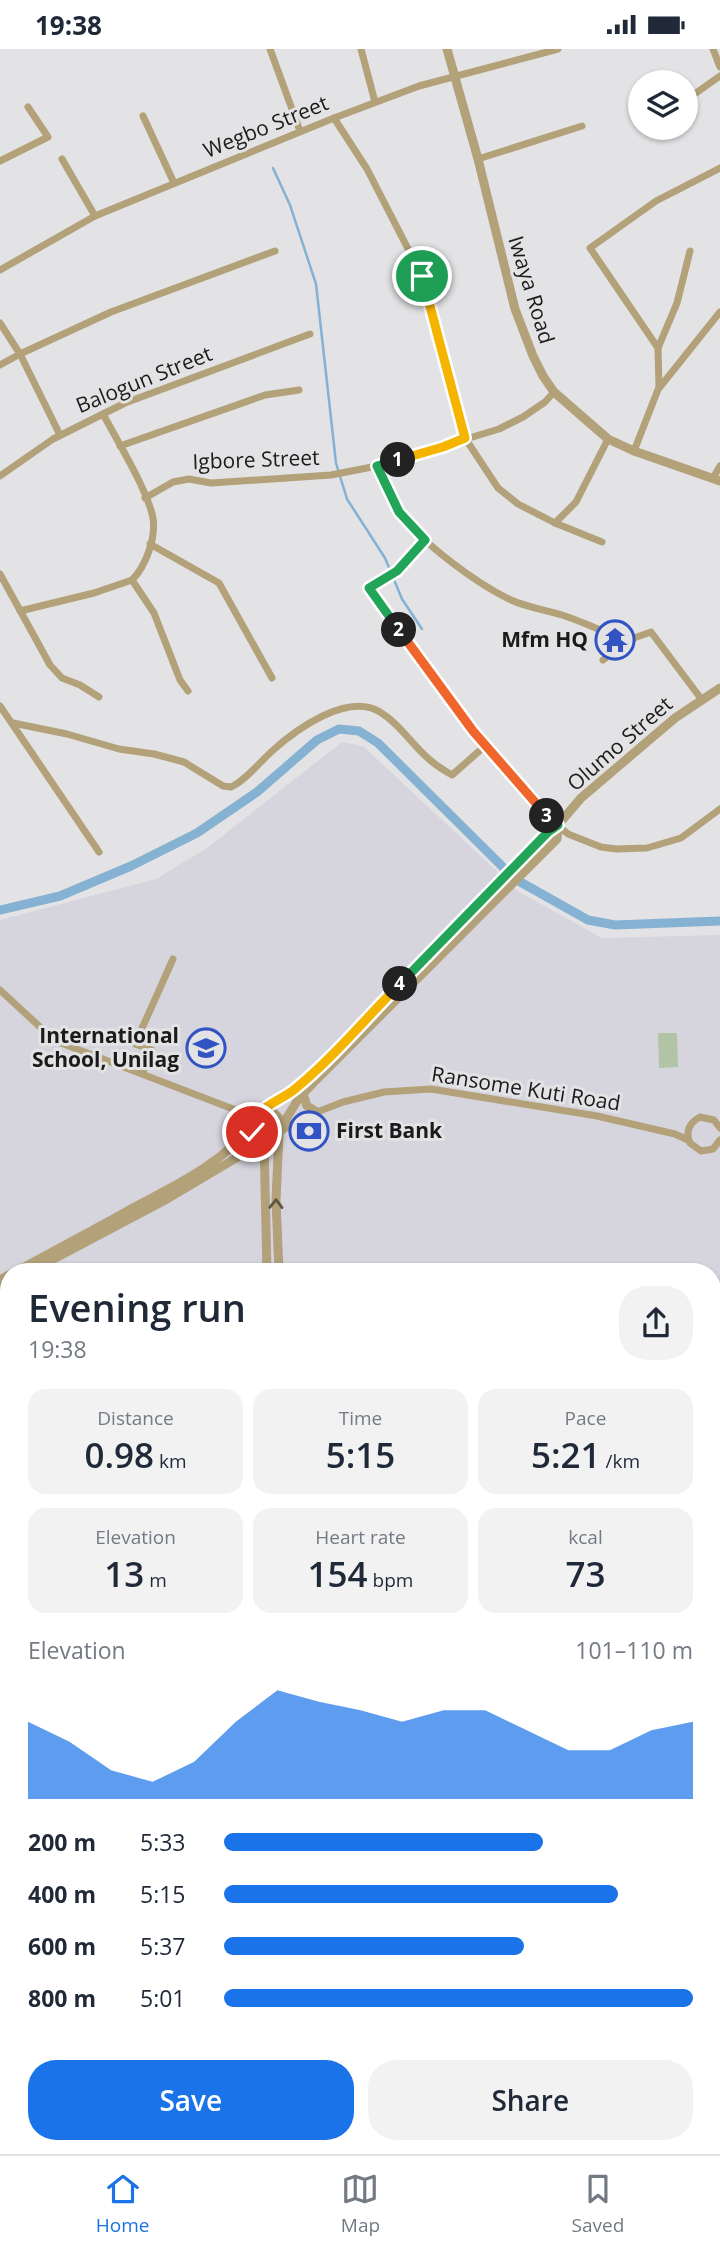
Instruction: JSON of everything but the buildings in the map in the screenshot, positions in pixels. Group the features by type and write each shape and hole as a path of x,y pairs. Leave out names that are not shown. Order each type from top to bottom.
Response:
{"street":[{"path":"270,49 300,131"},
{"path":"362,49 375,102"},
{"name":"Iwaya Road","path":"447,49 478,159 515,309 533,356 554,392 608,439 634,451 716,479"},
{"name":"Wegbo Street","path":"0,270 95,216 300,131 419,86 558,49"},
{"path":"713,49 720,67"},
{"path":"698,92 720,76"},
{"path":"0,161 48,137 28,107"},
{"path":"143,116 174,183"},
{"path":"334,118 367,169 422,276 465,438 498,488 518,504 602,542"},
{"path":"478,159 582,126"},
{"path":"62,159 95,216"},
{"path":"658,348 590,248 656,201 720,168"},
{"path":"0,365 111,312 275,251"},
{"path":"659,387 658,348 677,303 690,251"},
{"path":"634,451 659,387 720,312"},
{"path":"0,323 20,354 61,435"},
{"name":"Balogun Street","path":"0,476 61,435 151,392 310,334"},
{"path":"120,446 265,395 299,390"},
{"name":"Igbore Street","path":"145,498 173,482 189,479 211,483 331,475 377,466 509,425 545,402 554,392"},
{"path":"20,611 94,593 132,580 137,575 154,533 153,517 103,414"},
{"path":"555,523 576,502 608,439"},
{"path":"377,466 399,512 425,540 480,582 513,601 565,616 628,640"},
{"path":"716,479 720,466"},
{"path":"425,540 397,571 369,588 485,745 544,813 578,839 601,848 615,849 647,848 681,838 720,809"},
{"path":"150,544 219,583 272,678"},
{"path":"0,574 44,657 62,678 99,697"},
{"path":"132,580 154,613 180,680 188,691"},
{"path":"603,660 628,640 651,632 702,700"},
{"name":"Olumo Street","path":"32,1263 179,1183 235,1145 255,1118 307,1079 501,879 558,825 581,798 674,718 720,688"},
{"path":"0,706 99,852"},
{"path":"13,723 184,762 223,786 231,787 299,730 336,709 345,707 368,707 381,712 399,727 430,761 452,775 485,745"},
{"path":"46,1263 167,1199 263,1141 270,1141 280,1131 303,1094 556,839 558,825"},
{"path":"142,1074 152,1050 135,1044 173,959"},
{"path":"0,991 52,1039 255,1118 275,1114 280,1131 276,1219 278,1263"},
{"name":"Ransome Kuti Road","path":"280,1131 315,1111 343,1102 384,1092 431,1089 597,1116 675,1134 701,1151 713,1149 720,1140"},
{"path":"303,1094 307,1106 315,1111"},
{"path":"688,1140 690,1124 700,1117 714,1120 720,1128"},
{"path":"255,1118 252,1132 263,1141"},
{"path":"263,1141 267,1263"}],"shaded area":[{"path":"342,742 363,746 519,892 602,938 720,935 720,1263 0,1263 0,920 156,879 207,848"}],"green space":[{"path":"658,1033 677,1033 678,1067 659,1068"}],"waterway":[{"path":"273,168 290,205 316,284 336,463 347,499 385,558 402,599 422,629"},
{"path":"0,910 60,896 131,866 197,833 257,792 317,740 339,729 359,731 378,743 515,879 588,920 615,925 720,921"}],"place":[{"name":"Mfm HQ","path":"615,640"},
{"name":"International School, Unilag","path":"206,1048"},
{"name":"First Bank","path":"309,1131"}],"route":[{"path":"252,1132 254,1117 294,1091 307,1079 501,879 558,825 544,813 473,731 369,588 397,571 425,540 399,512 377,466 465,438 422,276"}]}
